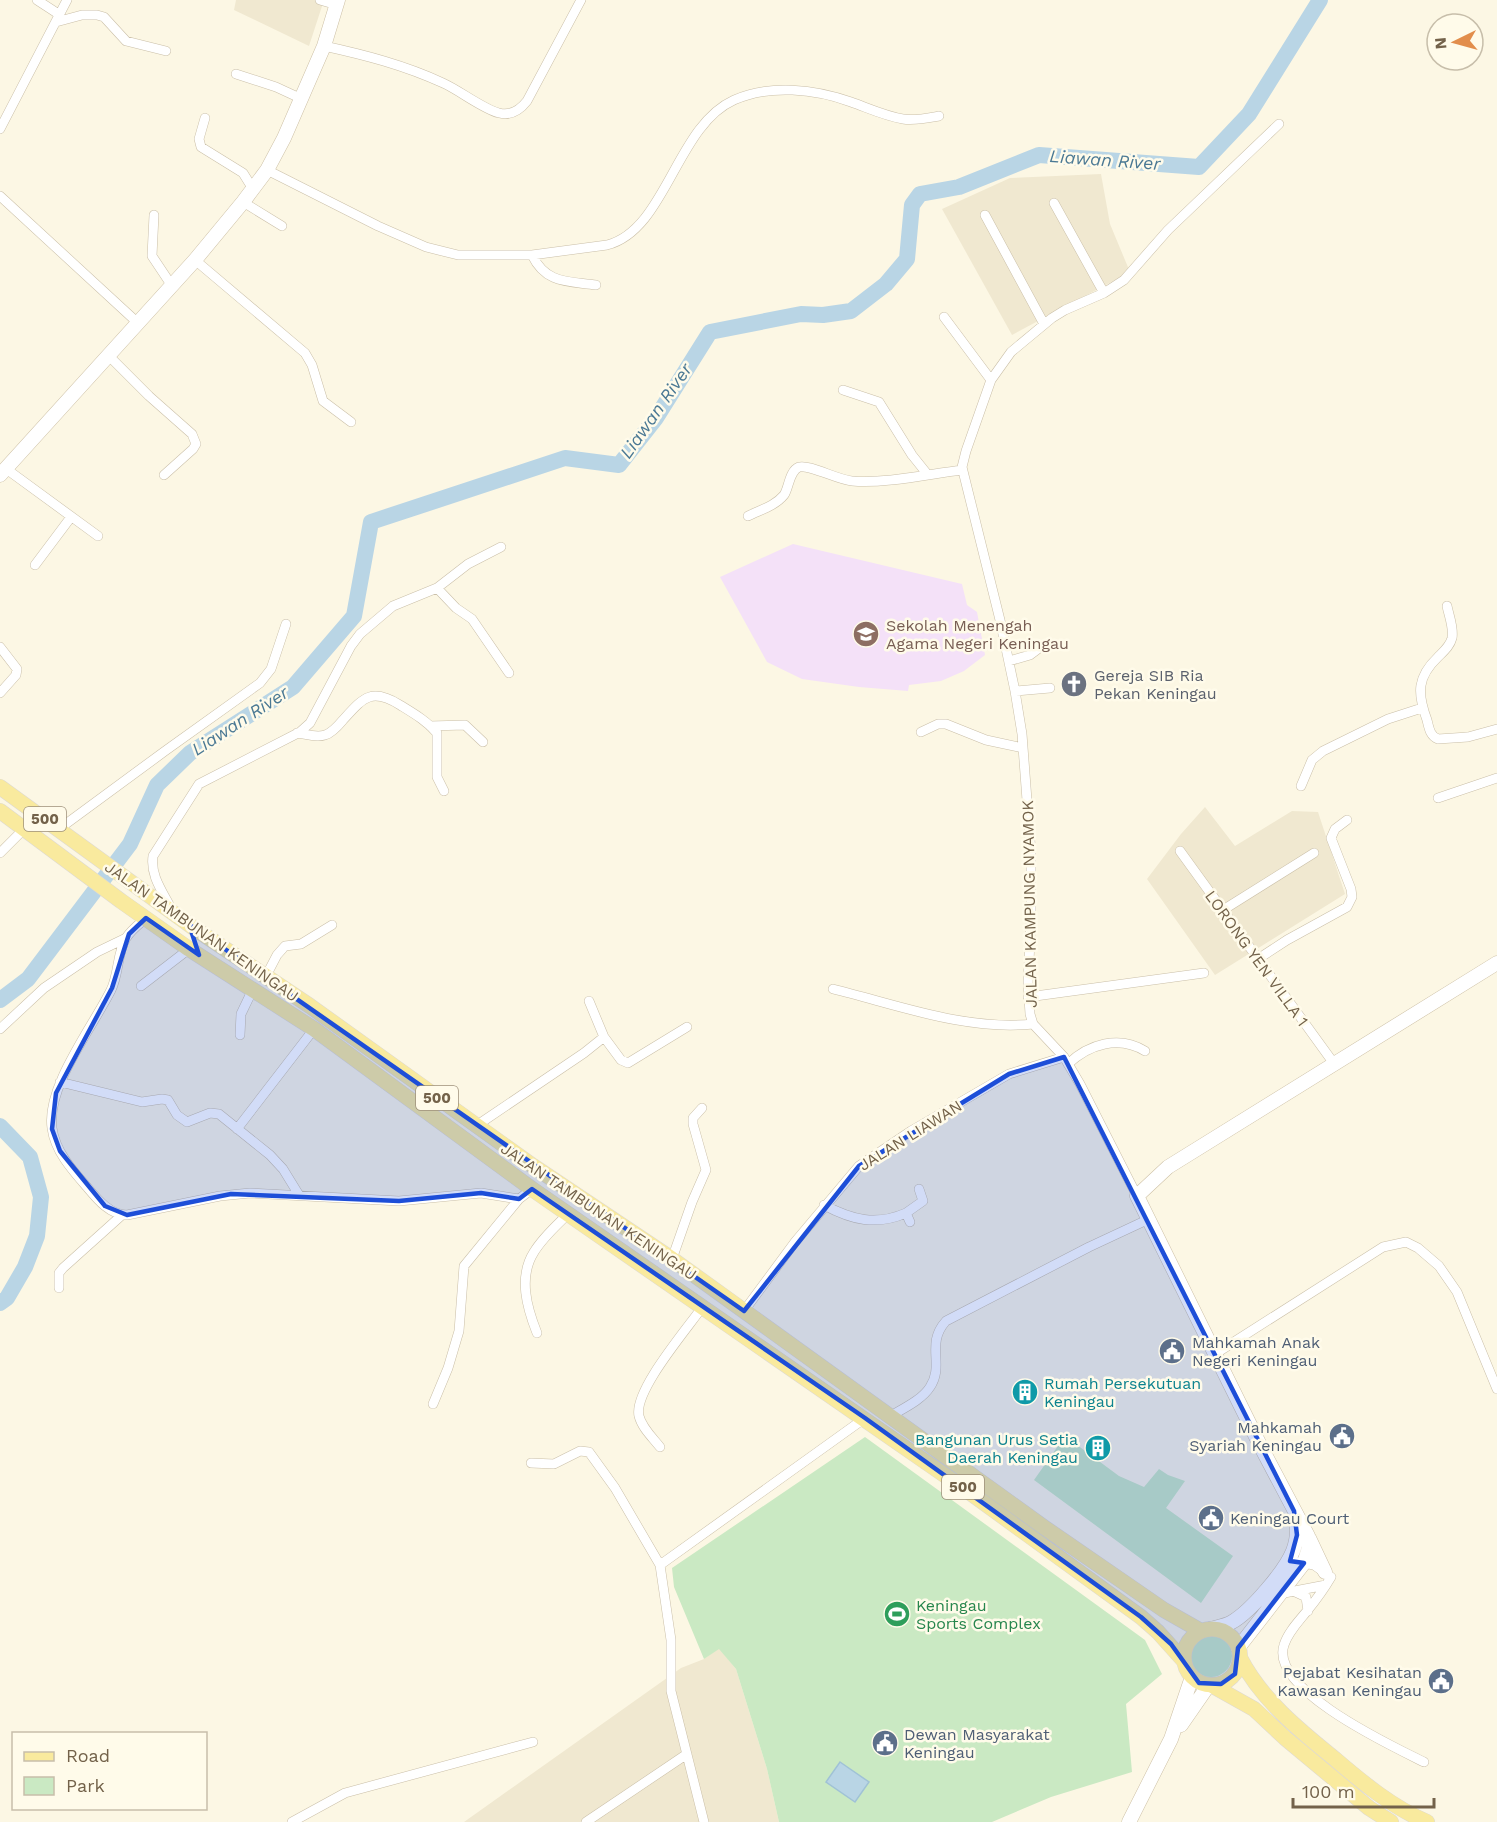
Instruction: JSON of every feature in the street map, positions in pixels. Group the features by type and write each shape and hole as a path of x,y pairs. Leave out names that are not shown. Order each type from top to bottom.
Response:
{"main road":[{"name":"JALAN TAMBUNAN KENINGAU","path":"0,787 189,924 266,975 566,1189 672,1259 889,1417 1164,1610 1205,1630"},
{"name":"JALAN TAMBUNAN KENINGAU","path":"0,811 189,949 314,1029 532,1189 865,1418 1141,1617 1184,1661"},
{"path":"189,924 196,940 225,962 250,987"},
{"path":"1184,1661 1187,1643 1205,1630"},
{"name":"500","path":"1205,1630 1227,1634 1234,1640 1256,1685 1304,1733 1381,1797 1426,1822"},
{"path":"1211,1686 1221,1684 1235,1674 1239,1653"},
{"name":"500","path":"1184,1661 1192,1677"},
{"path":"1192,1677 1254,1709 1332,1778 1369,1808 1391,1822"}],"street":[{"path":"37,0 58,19"},
{"path":"0,129 67,0"},
{"path":"98,536 3,471 139,324 195,260 267,170 302,99 324,46 338,3 320,0"},
{"path":"324,46 374,57 418,72 444,83 495,111 509,114 519,110 527,101 581,0"},
{"path":"58,19 82,15 104,17 126,41 166,51"},
{"path":"236,74 276,87 302,99"},
{"path":"267,170 378,226 426,247 458,255 532,255 607,244 630,234 647,215 685,151 703,126 723,107 742,98 768,92 806,90 844,99 902,119 939,116"},
{"path":"205,118 199,139 201,147 243,174 253,189"},
{"name":"JALAN KAMPUNG NYAMOK","path":"1279,124 1168,230 1130,275 1104,293 1065,310 1044,324 1011,352 991,380 966,450 962,470 1009,662 1023,748 1032,885 1028,997 1033,1024 1066,1060 1097,1116 1327,1578"},
{"path":"0,196 139,324"},
{"path":"243,202 282,226"},
{"path":"1054,203 1104,293"},
{"path":"154,214 152,256 172,286"},
{"path":"985,215 1044,324"},
{"path":"532,255 542,271 553,279 596,285"},
{"path":"195,260 305,353 312,365 323,401 351,422"},
{"path":"944,317 991,380"},
{"path":"109,356 149,396 189,431 194,439 193,449 164,475"},
{"path":"843,390 879,402 912,455 928,474"},
{"path":"748,516 770,506 785,494 794,471 799,467 851,481 962,470"},
{"path":"35,565 71,517"},
{"path":"173,912 155,878 153,856 199,784 307,727 315,717 351,646 360,634 393,606 437,588 468,564 501,547"},
{"path":"437,588 456,608 472,619 509,673"},
{"path":"1447,606 1451,641 1448,648 1429,666 1423,676 1420,691 1422,708 1432,735 1438,739 1468,737 1497,729"},
{"path":"59,829 260,683 271,669 286,624"},
{"path":"1009,662 1030,655 1042,646"},
{"path":"0,647 17,669 16,675 0,693"},
{"path":"1015,691 1050,688"},
{"path":"297,733 313,736 326,735 338,726 363,699 373,695 387,697 437,733 436,777 444,791"},
{"path":"1301,786 1312,760 1323,751 1388,719 1422,708"},
{"path":"921,732 938,724 946,724 986,740 1023,748"},
{"path":"430,726 465,725 483,742"},
{"path":"1438,798 1497,778"},
{"path":"1258,959 1347,907 1352,897 1351,889 1331,838 1335,829 1347,820"},
{"path":"0,853 24,829"},
{"name":"LORONG YEN VILLA 1","path":"1180,851 1335,1065"},
{"path":"1223,910 1314,853"},
{"path":"0,1029 44,987 97,952 126,938 146,918"},
{"path":"266,975 285,946 301,944 332,926"},
{"path":"122,1215 105,1206 94,1196 69,1166 60,1152 52,1129 52,1119 54,1101 60,1082 112,988 126,938"},
{"path":"141,986 189,949"},
{"path":"1137,1196 1168,1167 1497,963"},
{"path":"1028,997 1204,973"},
{"path":"240,1035 241,1014 250,987"},
{"path":"833,989 965,1022 1000,1026 1033,1024"},
{"path":"589,1001 604,1037 621,1060 628,1063 687,1027"},
{"path":"237,1129 314,1029"},
{"path":"476,1125 584,1053 604,1037"},
{"name":"JALAN LIAWAN","path":"744,1311 824,1205 859,1166 874,1154 1009,1074 1066,1060 1091,1047 1104,1044 1120,1042 1134,1045 1145,1051"},
{"path":"60,1082 142,1102 168,1100 177,1115 187,1122 214,1112 270,1155 283,1169 299,1195"},
{"path":"672,1259 706,1170 693,1124 693,1118 702,1108"},
{"path":"433,1404 448,1368 459,1331 464,1266 519,1199 532,1189"},
{"path":"824,1205 844,1216 869,1221 908,1217 923,1201 919,1189"},
{"path":"59,1288 58,1276 63,1268 122,1215 231,1194 299,1195 399,1201 481,1193 519,1199"},
{"path":"537,1333 526,1297 530,1261 539,1245 569,1214"},
{"path":"889,1417 924,1393 932,1384 936,1366 936,1335 946,1321 1089,1247 1149,1219"},
{"path":"1215,1354 1383,1246 1406,1242 1418,1248 1439,1266 1457,1292 1497,1389"},
{"path":"660,1447 639,1417 638,1406 641,1396 704,1306"},
{"path":"660,1565 865,1418"},
{"path":"531,1463 554,1464 580,1451 589,1452 615,1488 660,1565 672,1640 671,1691 704,1822"},
{"name":"JALAN KAMPUNG NYAMOK","path":"1205,1630 1227,1624 1244,1614 1270,1585 1293,1552 1297,1535 1294,1511"},
{"path":"1239,1653 1286,1593 1304,1563 1309,1548 1308,1536"},
{"path":"1287,1562 1314,1565 1327,1578"},
{"path":"1286,1593 1327,1578"},
{"path":"1327,1578 1308,1611 1290,1632 1283,1646 1282,1656 1286,1670 1319,1701 1347,1721 1424,1762"},
{"path":"1286,1593 1306,1598 1308,1611"},
{"path":"1129,1822 1171,1739 1192,1677"},
{"path":"1171,1739 1211,1686"},
{"path":"292,1822 345,1793 532,1742"},
{"path":"586,1822 687,1754"}],"highlighted area":[{"path":"146,918 199,955 189,924 744,1311 859,1166 1009,1074 1064,1057 1294,1511 1297,1535 1290,1561 1304,1563 1238,1648 1235,1674 1221,1684 1199,1683 1171,1644 1141,1617 865,1418 532,1189 519,1199 481,1193 399,1201 231,1194 127,1215 105,1206 60,1151 52,1129 56,1093 112,988 129,934"}],"shaded area":[{"path":"236,0 324,0 309,46 234,10"},
{"path":"1101,174 1110,224 1130,272 1012,335 942,209 1010,178"},
{"name":"Sekolah Menengah Agama Negeri Keningau","path":"793,544 962,584 967,605 977,612 985,655 964,671 941,681 909,685 908,691 802,679 767,662 720,577"},
{"path":"1205,807 1235,846 1292,811 1318,812 1345,894 1215,975 1147,879"},
{"path":"719,1648 736,1669 767,1769 779,1822 464,1822 681,1668 704,1659"}],"green space":[{"path":"1065,1436 1119,1476 1144,1487 1159,1469 1185,1481 1166,1508 1233,1556 1201,1603 1034,1480"},
{"name":"Keningau Sports Complex","path":"865,1437 1145,1640 1162,1674 1126,1704 1132,1772 1051,1797 992,1822 779,1822 767,1769 736,1669 719,1649 704,1659 674,1587 672,1568"},
{"path":"1211,1635 1226,1641 1232,1656 1226,1671 1211,1677 1196,1671 1190,1656 1196,1641"}],"water":[{"path":"840,1762 869,1782 855,1802 826,1782"}],"waterway":[{"name":"Liawan River","path":"0,1000 28,979 130,844 157,785 190,753 293,687 354,616 371,522 565,458 619,465 656,418 710,332 801,314 823,315 851,311 886,284 907,259 912,205 920,194 959,187 1039,155 1199,167 1249,114 1320,0"},
{"name":"Liawan River","path":"0,1126 30,1157 41,1197 37,1236 25,1267 7,1298 0,1303"}],"place":[{"name":"Sekolah Menengah Agama Negeri Keningau","path":"866,634"},
{"name":"Gereja SIB Ria Pekan Keningau","path":"1074,684"},
{"name":"Mahkamah Anak Negeri Keningau","path":"1172,1351"},
{"name":"Rumah Persekutuan Keningau","path":"1025,1392"},
{"name":"Mahkamah Syariah Keningau","path":"1342,1436"},
{"name":"Bangunan Urus Setia Daerah Keningau","path":"1098,1448"},
{"name":"Keningau Court","path":"1211,1518"},
{"name":"Keningau Sports Complex","path":"897,1614"},
{"name":"Pejabat Kesihatan Kawasan Keningau","path":"1441,1681"},
{"name":"Dewan Masyarakat Keningau","path":"885,1743"}]}
